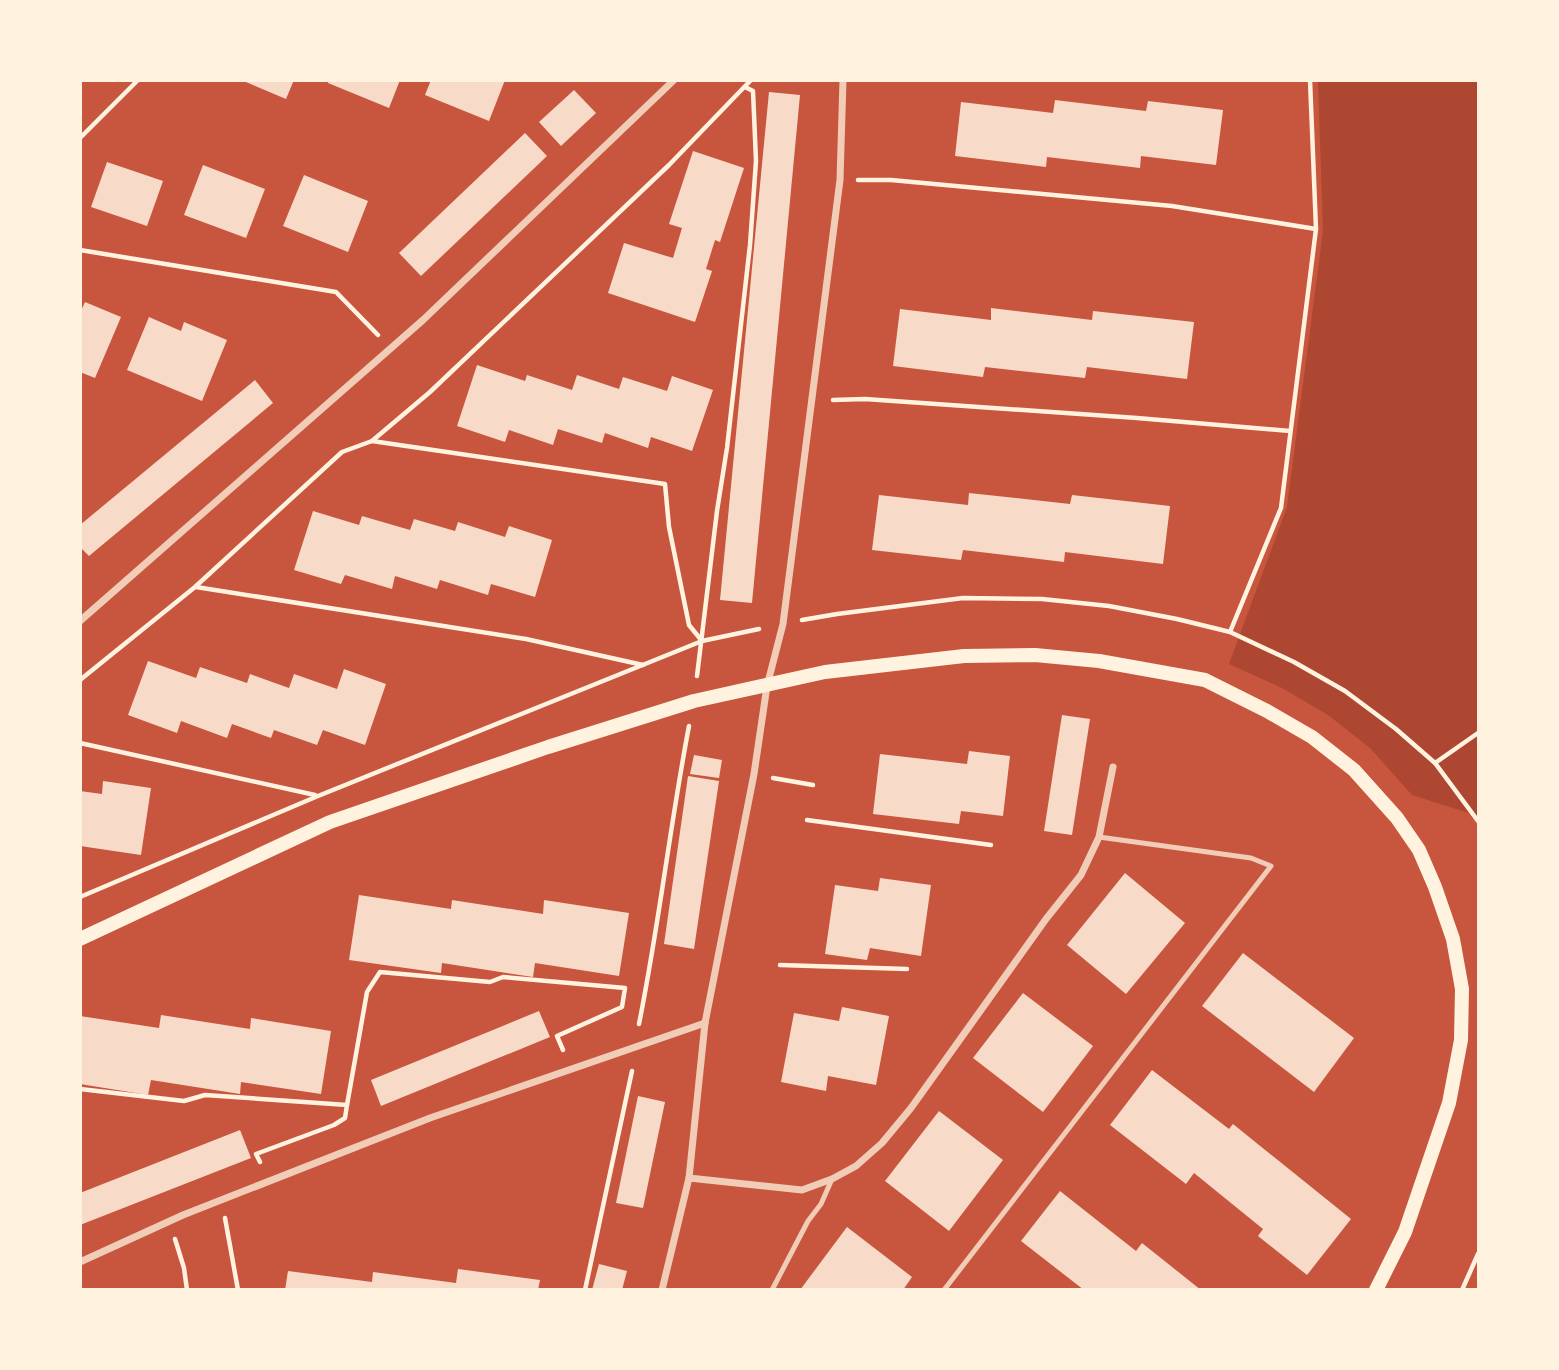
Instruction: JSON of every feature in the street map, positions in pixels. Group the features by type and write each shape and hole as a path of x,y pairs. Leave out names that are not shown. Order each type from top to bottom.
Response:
{"main road":[{"path":"80,939 330,822 548,747 694,701 825,672 964,656 1035,655 1099,661 1205,680 1312,737 1354,770 1397,818 1419,850 1454,939 1462,989 1461,1040 1448,1103 1405,1232 1376,1290"}],"street":[{"path":"80,621 423,320 674,80"},
{"path":"662,1290 689,1178 705,1023 754,774 767,686 783,624 840,180 842,80"},
{"path":"689,1178 802,1190 832,1179 856,1166 882,1143 911,1108 1081,874 1099,837 1113,767"},
{"path":"80,1262 222,1200 430,1118 705,1023"}],"lane":[{"path":"944,1290 1271,866 1251,858 1099,837"},
{"path":"772,1290 808,1221 821,1204 832,1179"}],"path":[{"path":"80,138 138,80"},
{"path":"80,680 195,587 342,452 372,441 430,392 669,165 751,80"},
{"path":"1230,632 1281,508 1316,229 1310,80"},
{"path":"585,1290 630,1086 634,1048 651,964 681,760 694,701 702,641 750,245 755,161 754,105 753,91 745,87"},
{"path":"840,180 891,180 1172,206 1316,229"},
{"path":"80,250 336,292 369,326"},
{"path":"812,400 865,400 1290,431"},
{"path":"372,441 665,484 669,527 689,625 702,641"},
{"path":"195,587 526,639 643,665"},
{"path":"80,897 318,796 702,641 837,614 963,598 1042,599 1109,606 1230,632 1294,662 1345,691 1396,729 1435,763 1479,821"},
{"path":"1435,763 1479,733"},
{"path":"80,743 318,796"},
{"path":"754,774 813,785"},
{"path":"807,820 990,845"},
{"path":"780,965 907,969"},
{"path":"268,1182 256,1154 334,1125 345,1118 367,992 380,972 490,982 503,977 625,988 622,1007 557,1036 574,1069"},
{"path":"80,1089 184,1101 205,1095 347,1105"},
{"path":"222,1200 238,1290"},
{"path":"169,1222 184,1268 187,1290"},
{"path":"1462,1290 1479,1254"}],"shaded area":[{"path":"1318,81 1478,81 1478,816 1412,795 1370,748 1328,715 1282,688 1229,664 1287,507 1323,231"}],"building":[{"path":"241,80 294,80 286,99"},
{"path":"329,80 400,80 389,108 328,83"},
{"path":"431,80 505,80 489,121 425,95"},
{"path":"574,90 596,113 561,146 539,122"},
{"path":"769,92 800,95 752,603 720,600"},
{"path":"1055,100 1146,111 1148,101 1223,110 1216,165 1141,156 1140,168 1047,157 1046,167 955,156 961,102 1053,113"},
{"path":"525,133 547,156 421,276 399,253"},
{"path":"693,151 744,168 720,242 715,240 706,269 712,271 695,322 608,293 624,243 673,258 682,228 669,224"},
{"path":"107,162 163,181 147,226 91,207"},
{"path":"203,165 265,189 246,238 184,215"},
{"path":"304,175 368,201 348,252 283,226"},
{"path":"85,302 121,317 95,378 80,372 80,313"},
{"path":"991,308 1092,320 1093,311 1194,322 1187,379 1087,367 1085,378 985,367 983,377 893,366 900,309 991,320"},
{"path":"149,317 181,331 184,322 227,340 202,401 127,370"},
{"path":"477,365 525,381 527,375 572,390 577,375 619,389 623,377 667,391 672,376 713,390 692,451 651,437 648,448 605,433 602,443 558,429 553,445 509,430 505,442 457,426"},
{"path":"255,380 273,403 89,556 80,547 80,525"},
{"path":"969,493 1070,504 1072,495 1170,506 1163,564 1065,552 1064,562 963,550 961,560 872,550 879,495 968,505"},
{"path":"313,511 359,525 362,516 410,530 414,519 455,531 458,522 505,537 509,526 552,540 535,597 491,584 488,595 440,580 437,589 395,576 392,589 345,575 341,584 294,570"},
{"path":"148,661 196,678 200,667 247,683 250,674 289,688 294,674 337,689 344,669 386,684 365,745 323,730 317,745 274,730 271,738 232,724 227,738 181,721 177,733 128,715"},
{"path":"1062,715 1090,719 1072,835 1044,831"},
{"path":"969,751 1010,756 1003,816 961,811 959,824 873,814 880,754 967,764"},
{"path":"694,755 722,760 719,778 690,774"},
{"path":"688,776 719,781 694,949 664,944"},
{"path":"103,781 151,788 141,855 80,846 80,791 102,794"},
{"path":"1125,873 1185,923 1126,994 1067,945"},
{"path":"880,878 931,885 921,956 870,948 867,960 825,954 835,885 878,891"},
{"path":"359,895 451,909 452,900 543,914 544,900 629,913 619,976 535,963 533,977 442,963 441,973 349,960"},
{"path":"1243,953 1354,1038 1314,1092 1202,1006"},
{"path":"1023,993 1093,1046 1043,1112 973,1058"},
{"path":"842,1007 889,1016 876,1085 828,1076 826,1091 781,1082 794,1013 839,1021"},
{"path":"539,1011 550,1037 381,1106 371,1080"},
{"path":"161,1015 250,1029 251,1018 331,1031 321,1094 241,1082 240,1094 151,1080 148,1095 80,1084 80,1016 159,1028"},
{"path":"1152,1070 1229,1129 1233,1124 1351,1219 1307,1275 1258,1236 1263,1229 1194,1173 1186,1184 1110,1125"},
{"path":"638,1096 665,1102 643,1208 616,1203"},
{"path":"939,1111 1003,1160 949,1231 885,1181"},
{"path":"240,1130 251,1158 80,1225 80,1193"},
{"path":"1060,1191 1136,1251 1142,1243 1201,1290 1084,1290 1021,1241"},
{"path":"847,1227 912,1277 903,1290 800,1290"},
{"path":"599,1264 627,1271 622,1290 592,1290"},
{"path":"458,1269 540,1280 538,1290 285,1290 288,1271 372,1282 373,1272 456,1283"}]}
